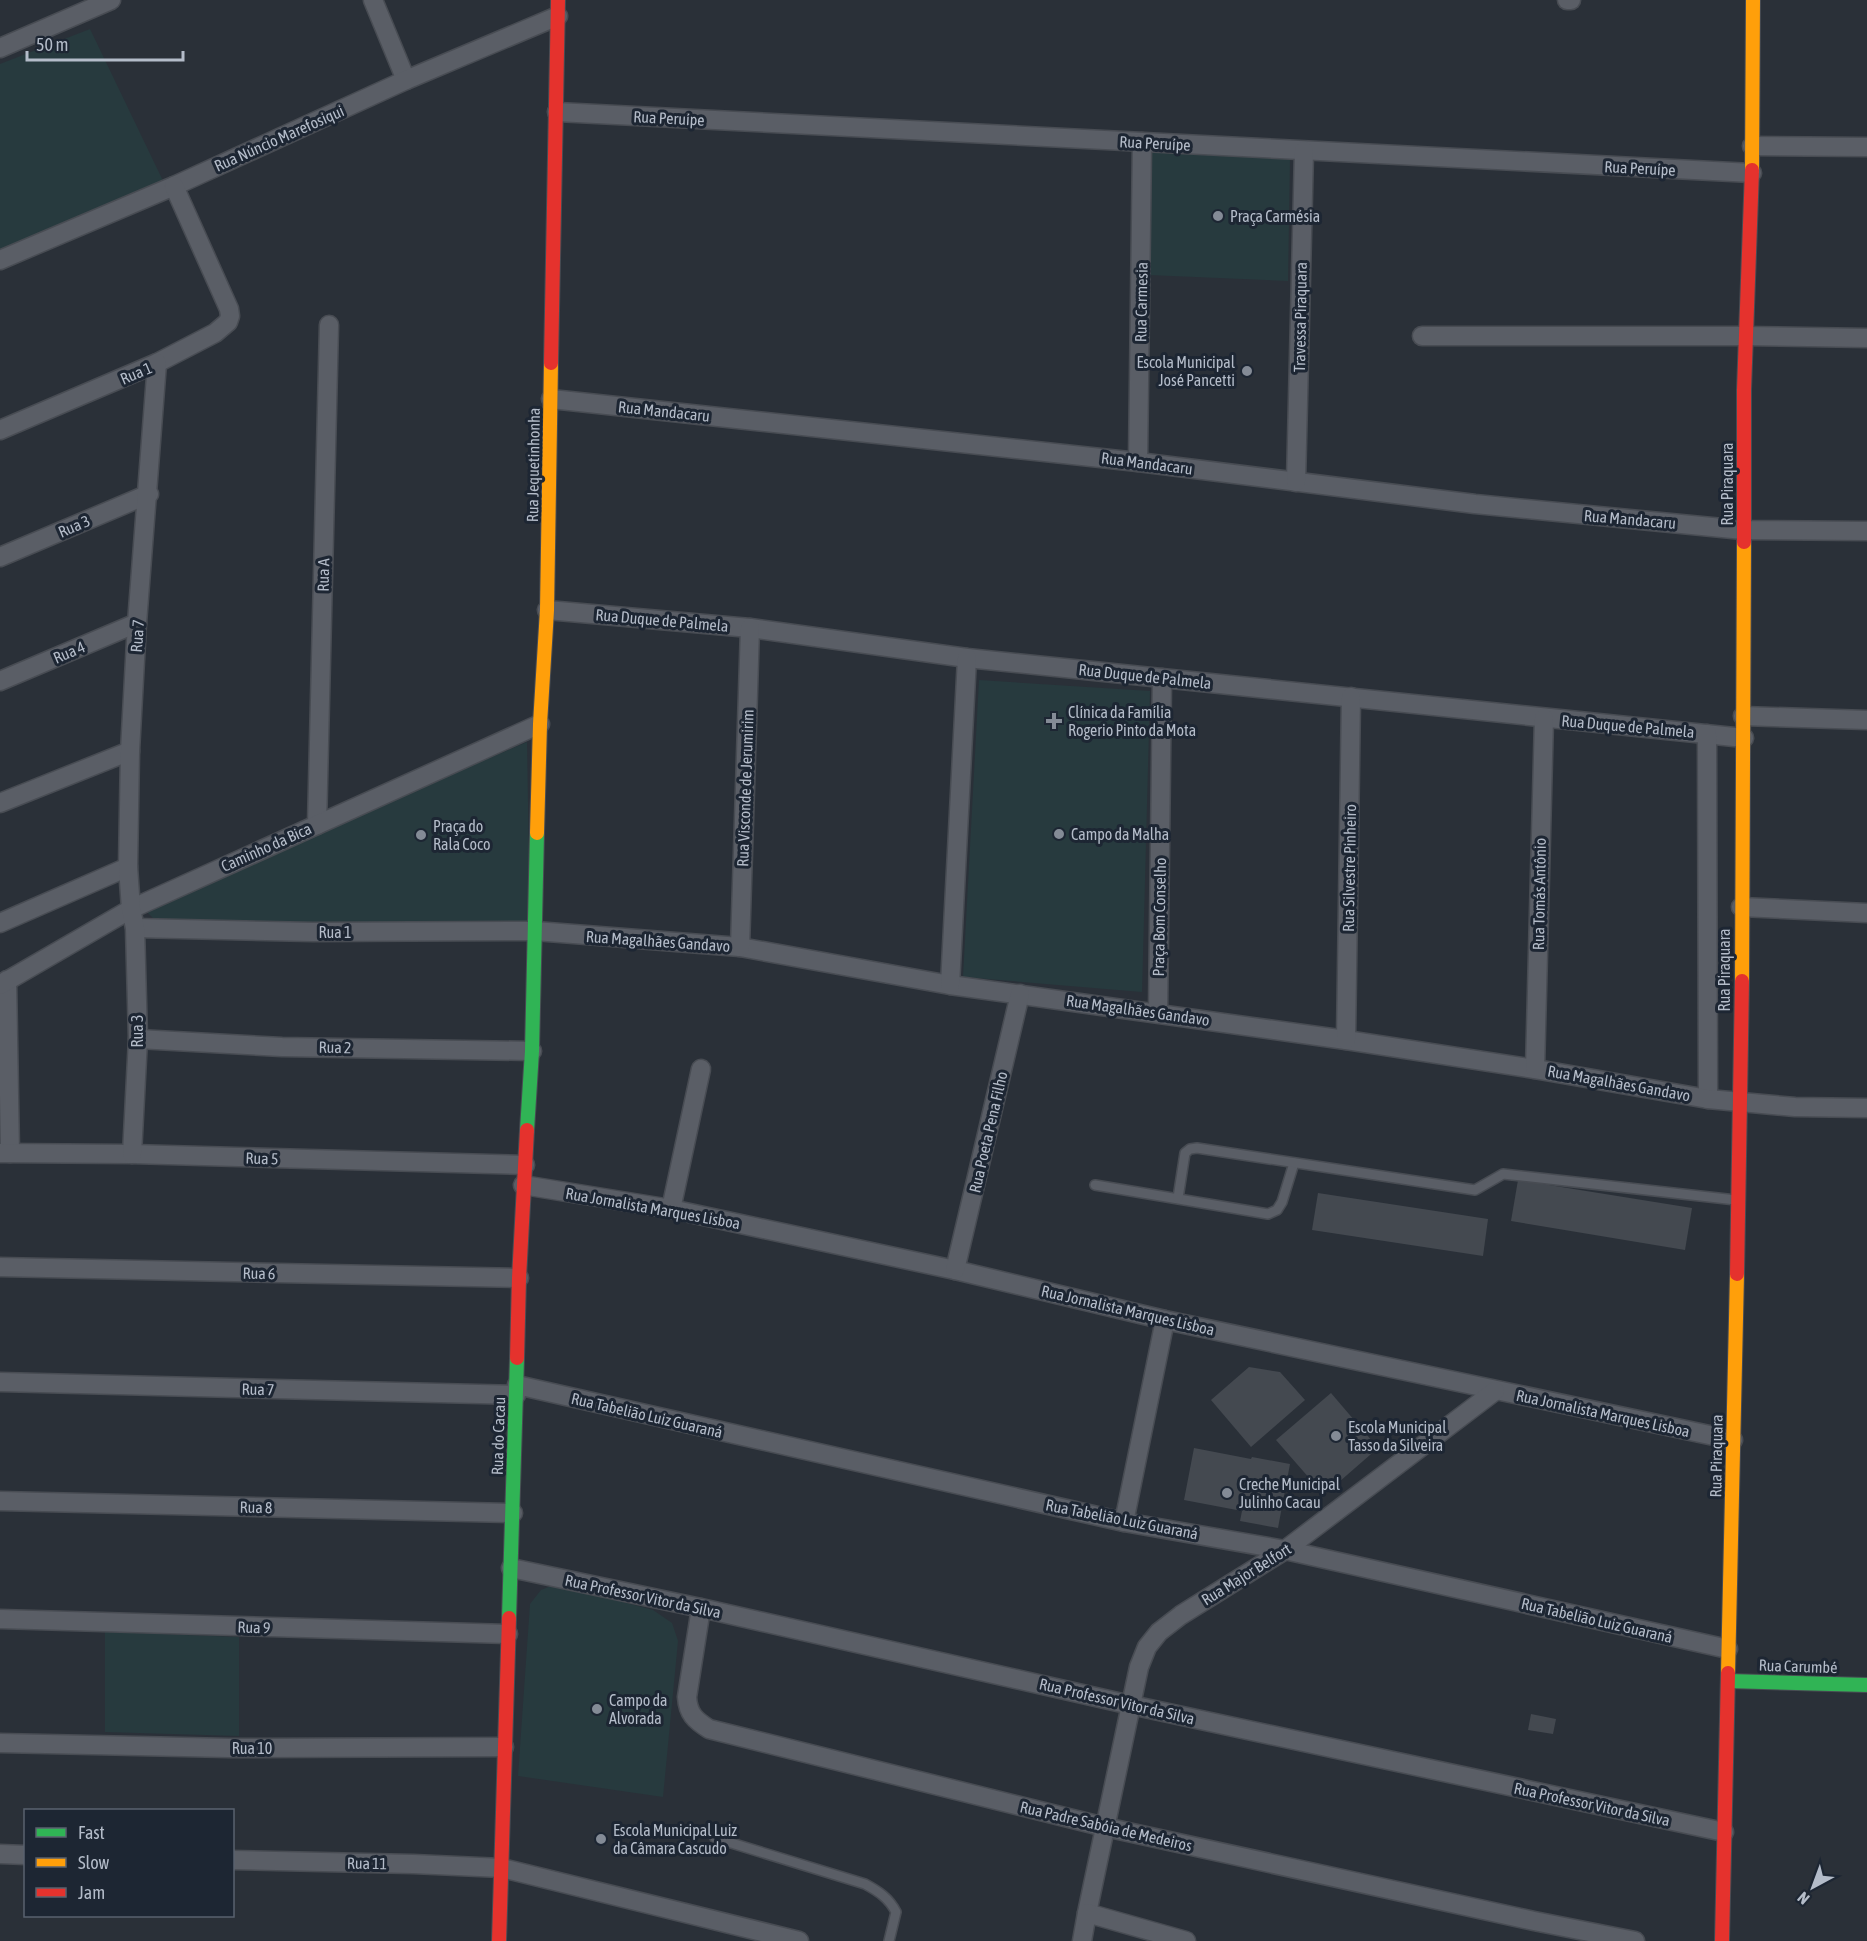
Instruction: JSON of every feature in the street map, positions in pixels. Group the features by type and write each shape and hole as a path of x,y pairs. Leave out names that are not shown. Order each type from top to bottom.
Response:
{"street":[{"path":"0,48 111,0"},
{"path":"374,0 406,80"},
{"name":"Rua Piraquara","path":"1722,1941 1740,1102 1744,738 1744,390 1752,173 1753,0"},
{"name":"Rua Núncio Marefosiqui","path":"0,260 174,186 558,8"},
{"name":"Rua Jequetinhonha","path":"536,931 540,724 547,610 558,8"},
{"name":"Rua Peruípe","path":"557,112 1752,173"},
{"name":"Rua Carmesia","path":"1138,462 1142,142"},
{"path":"1752,146 1867,147"},
{"name":"Travessa Piraquara","path":"1296,482 1304,151"},
{"name":"Rua 1","path":"0,430 157,363 224,327 230,316 229,309 174,186"},
{"name":"Rua A","path":"317,825 329,325"},
{"path":"1422,336 1867,338"},
{"name":"Rua 7","path":"131,909 128,867 130,751 137,623 157,363"},
{"name":"Rua Mandacaru","path":"551,399 1138,462 1475,504 1743,530 1867,531"},
{"name":"Rua 3","path":"0,557 148,494"},
{"name":"Rua Duque de Palmela","path":"547,610 750,628 967,658 1744,738"},
{"name":"Rua 4","path":"0,681 137,623"},
{"name":"Rua Visconde de Jerumirim","path":"740,947 750,628"},
{"path":"950,985 967,658"},
{"name":"Praça Bom Conselho","path":"1158,1012 1162,678"},
{"name":"Rua Silvestre Pinheiro","path":"1346,1040 1351,697"},
{"path":"1743,716 1867,720"},
{"name":"Rua Tomás Antônio","path":"1535,1069 1544,718"},
{"name":"Caminho da Bica","path":"4,982 131,909 540,724"},
{"path":"1707,734 1708,1099"},
{"path":"0,803 130,751"},
{"path":"0,922 128,867"},
{"path":"1741,907 1867,913"},
{"name":"Rua 3","path":"131,909 135,928 138,1039 132,1154"},
{"name":"Rua 1","path":"135,928 313,932 536,931"},
{"name":"Rua Magalhães Gandavo","path":"536,931 740,947 950,985 1158,1012 1346,1040 1708,1099 1795,1107 1867,1108"},
{"name":"Rua do Cacau","path":"499,1941 519,1278 532,1051 536,931"},
{"path":"4,982 5,1153"},
{"name":"Rua Poeta Pena Filho","path":"955,1270 1020,994"},
{"name":"Rua 2","path":"138,1039 282,1047 532,1051"},
{"path":"671,1209 701,1069"},
{"name":"Rua 5","path":"5,1153 132,1154 525,1165"},
{"name":"Rua Jornalista Marques Lisboa","path":"523,1185 671,1209 955,1270 1165,1320 1733,1440"},
{"name":"Rua 6","path":"0,1267 519,1278"},
{"path":"1124,1522 1165,1320"},
{"name":"Rua 7","path":"0,1382 516,1390"},
{"name":"Rua Tabelião Luiz Guaraná","path":"516,1390 1124,1522 1286,1550 1728,1649"},
{"name":"Rua Major Belfort","path":"1082,1941 1139,1667 1147,1647 1160,1632 1181,1615 1286,1550 1495,1391"},
{"name":"Rua 8","path":"0,1501 513,1513"},
{"name":"Rua Professor Vitor da Silva","path":"511,1568 701,1608 1131,1705 1724,1832"},
{"name":"Rua Padre Sabóia de Medeiros","path":"701,1608 687,1697 690,1715 709,1729 1105,1827 1534,1922 1635,1941"},
{"name":"Rua 9","path":"0,1619 508,1634"},
{"name":"Rua Carumbé","path":"1728,1681 1867,1685"},
{"name":"Rua 10","path":"0,1743 229,1748 504,1747"},
{"path":"0,1854 24,1855"},
{"name":"Rua 11","path":"234,1860 502,1868 799,1941"},
{"path":"1087,1913 1186,1941"}],"lane":[{"path":"1178,1198 1185,1153 1197,1148 1475,1190 1503,1174 1738,1201"},
{"path":"1095,1185 1268,1214 1282,1203 1294,1163"},
{"path":"715,1838 865,1884 878,1891 891,1903 896,1912 890,1941"}],"green space":[{"path":"90,29 165,185 0,254 0,64"},
{"name":"Praça Carmésia","path":"1148,150 1290,157 1288,281 1148,275"},
{"name":"Campo da Malha","path":"979,680 1150,691 1142,992 963,977"},
{"name":"Praça do Rala Coco","path":"527,742 530,926 157,922 144,909 314,832"},
{"name":"Campo da Alvorada","path":"556,1584 653,1610 672,1623 678,1641 663,1797 518,1776 530,1604 541,1590"},
{"path":"105,1632 239,1637 239,1736 105,1732"}],"building":[{"path":"1518,1180 1692,1208 1685,1250 1511,1221"},
{"path":"1318,1193 1488,1219 1483,1256 1312,1230"},
{"path":"1249,1367 1280,1372 1305,1400 1251,1447 1211,1400"},
{"path":"1331,1393 1378,1448 1324,1495 1276,1440"},
{"path":"1194,1448 1290,1464 1278,1528 1240,1521 1242,1511 1184,1500"},
{"path":"1531,1714 1556,1719 1553,1734 1528,1730"}],"traffic: fast":[{"path":"527,1130 532,1051 537,833"},
{"path":"509,1618 517,1358"},
{"path":"1728,1681 1867,1685"}],"traffic: slow":[{"path":"1752,170 1753,0"},
{"path":"537,833 540,724 547,610 551,363"},
{"path":"1742,981 1744,542"},
{"path":"1728,1673 1737,1274"}],"traffic: jam":[{"path":"551,363 558,0"},
{"path":"1744,542 1744,390 1752,170"},
{"path":"1737,1274 1742,981"},
{"path":"517,1358 527,1130"},
{"path":"499,1941 509,1618"},
{"path":"1722,1941 1728,1673"}],"place":[{"name":"Praça Carmésia","path":"1218,216"},
{"name":"Escola Municipal José Pancetti","path":"1247,371"},
{"name":"Clínica da Família Rogerio Pinto da Mota","path":"1054,721"},
{"name":"Campo da Malha","path":"1059,834"},
{"name":"Praça do Rala Coco","path":"421,835"},
{"name":"Escola Municipal Tasso da Silveira","path":"1336,1436"},
{"name":"Creche Municipal Julinho Cacau","path":"1227,1493"},
{"name":"Campo da Alvorada","path":"597,1709"},
{"name":"Escola Municipal Luiz da Câmara Cascudo","path":"601,1839"}]}
